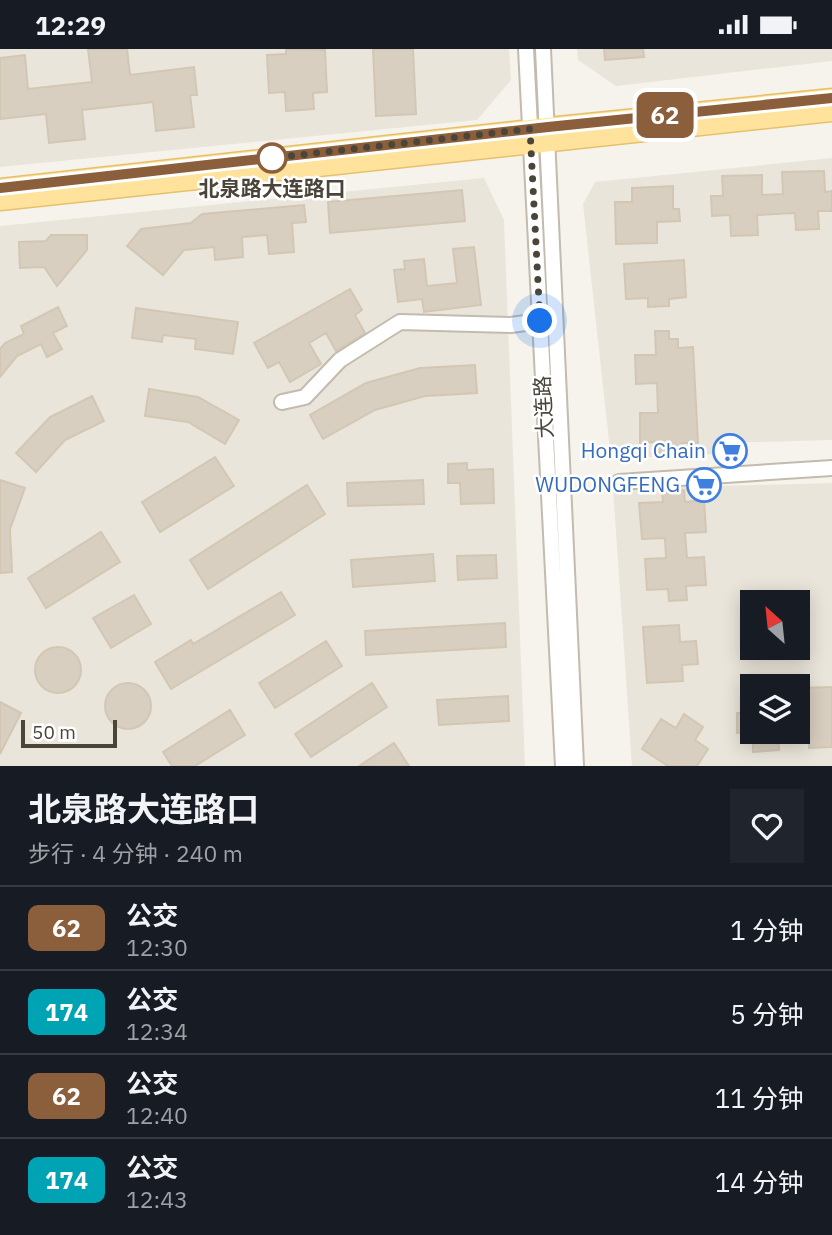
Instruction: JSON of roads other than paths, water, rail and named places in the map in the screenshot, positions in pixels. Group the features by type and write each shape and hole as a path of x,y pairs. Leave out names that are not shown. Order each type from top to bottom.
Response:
{"main road":[{"path":"0,201 832,98"},
{"path":"0,188 539,135 832,112"}],"street":[{"name":"大连路","path":"526,49 539,135 556,318 576,766"},
{"name":"大连路","path":"543,49 539,135 540,321 562,766"},
{"path":"282,402 305,397 340,360 400,322 511,325 556,318"},
{"path":"619,482 832,468"}],"place":[{"name":"北泉路大连路口","path":"272,158"},
{"name":"Hongqi Chain","path":"730,451"},
{"name":"WUDONGFENG","path":"704,485"}]}
